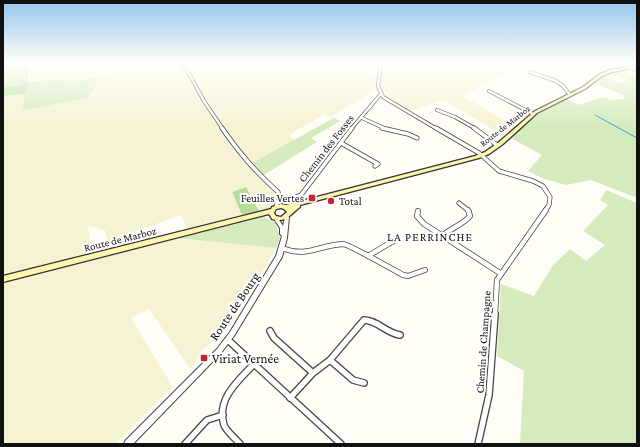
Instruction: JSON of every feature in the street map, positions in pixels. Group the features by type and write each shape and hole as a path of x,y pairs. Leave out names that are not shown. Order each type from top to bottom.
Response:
{"main road":[{"name":"Route de Marboz","path":"3,279 243,217 273,215 282,219 287,210 308,202 482,155 497,146 533,114 570,96 591,84"},
{"path":"273,215 278,202 287,210"}],"street":[{"path":"195,84 204,101 240,154 276,190 278,202"},
{"path":"379,84 380,95 411,115 474,149 482,155"},
{"path":"560,84 563,86 565,92 570,96"},
{"path":"490,91 533,114"},
{"name":"Chemin des Fosses","path":"278,202 301,195 340,143 380,95"},
{"path":"437,110 443,114 454,116 488,137 497,146"},
{"path":"362,118 386,129 408,134 416,138"},
{"path":"340,143 378,164 376,166"},
{"name":"Chemin de Champagne","path":"478,444 489,395 496,285 500,273 546,211 550,199 548,191 541,185 499,171 482,155"},
{"path":"442,236 454,226 469,218 470,214 468,209 459,203"},
{"name":"Route de Bourg","path":"128,444 228,340 274,267 282,246 287,210"},
{"path":"418,211 417,216 421,221 500,273"},
{"path":"273,215 282,228 282,246 294,252 325,249 344,244 406,276 425,270"},
{"path":"368,256 395,240"},
{"path":"290,398 313,373 330,360 364,320 370,320 391,334 400,335"},
{"path":"270,331 274,338 313,373"},
{"path":"228,340 341,444"},
{"path":"330,360 353,380 364,383"},
{"path":"240,444 226,429 223,415 223,405 226,396 254,364"},
{"path":"185,444 208,420 223,415"}],"shaded area":[{"path":"193,84 206,106 234,147 255,172 274,189 276,198 275,205 267,210 259,211 246,187 232,192 242,215 192,228 186,228 181,215 134,232 158,237 109,249 105,230 88,226 91,254 3,275 3,96 24,94 23,110 89,94 96,85"},
{"path":"196,84 377,84 378,92 374,91 330,117 325,114 289,135 294,140 250,164 205,102"},
{"path":"380,84 486,84 463,96 514,126 503,135 443,100 408,112 383,97"},
{"path":"176,238 276,248 254,286 224,331 219,337 201,351 191,370 149,309 131,318 173,387 116,444 3,444 3,282"}],"green space":[{"path":"3,84 23,84 15,87 3,87"},
{"path":"23,84 28,84 24,94 3,96 3,87 15,87"},
{"path":"28,84 96,84 87,98 23,110 24,94"},
{"path":"596,84 637,84 637,198 591,180 566,185 544,179 528,171 542,155 511,138 523,125 537,115 567,99 579,105 603,97 612,100 623,99 625,96"},
{"path":"334,118 340,121 311,138 317,142 262,176 250,164"},
{"path":"246,187 259,211 242,215 232,192"},
{"path":"606,190 637,203 637,444 520,444 524,371 497,356 501,284 534,296 553,265 570,249 586,261 605,245 583,231 608,205 600,200"},
{"path":"264,217 276,223 280,238 276,248 176,238 250,218"}],"waterway":[{"path":"595,115 637,138"}],"place":[{"name":"Feuilles Vertes","path":"312,198"},
{"name":"Total","path":"331,201"},
{"name":"Viriat Vernée","path":"204,358"}],"district":[{"name":"LA PERRINCHE","path":"430,237"}]}
